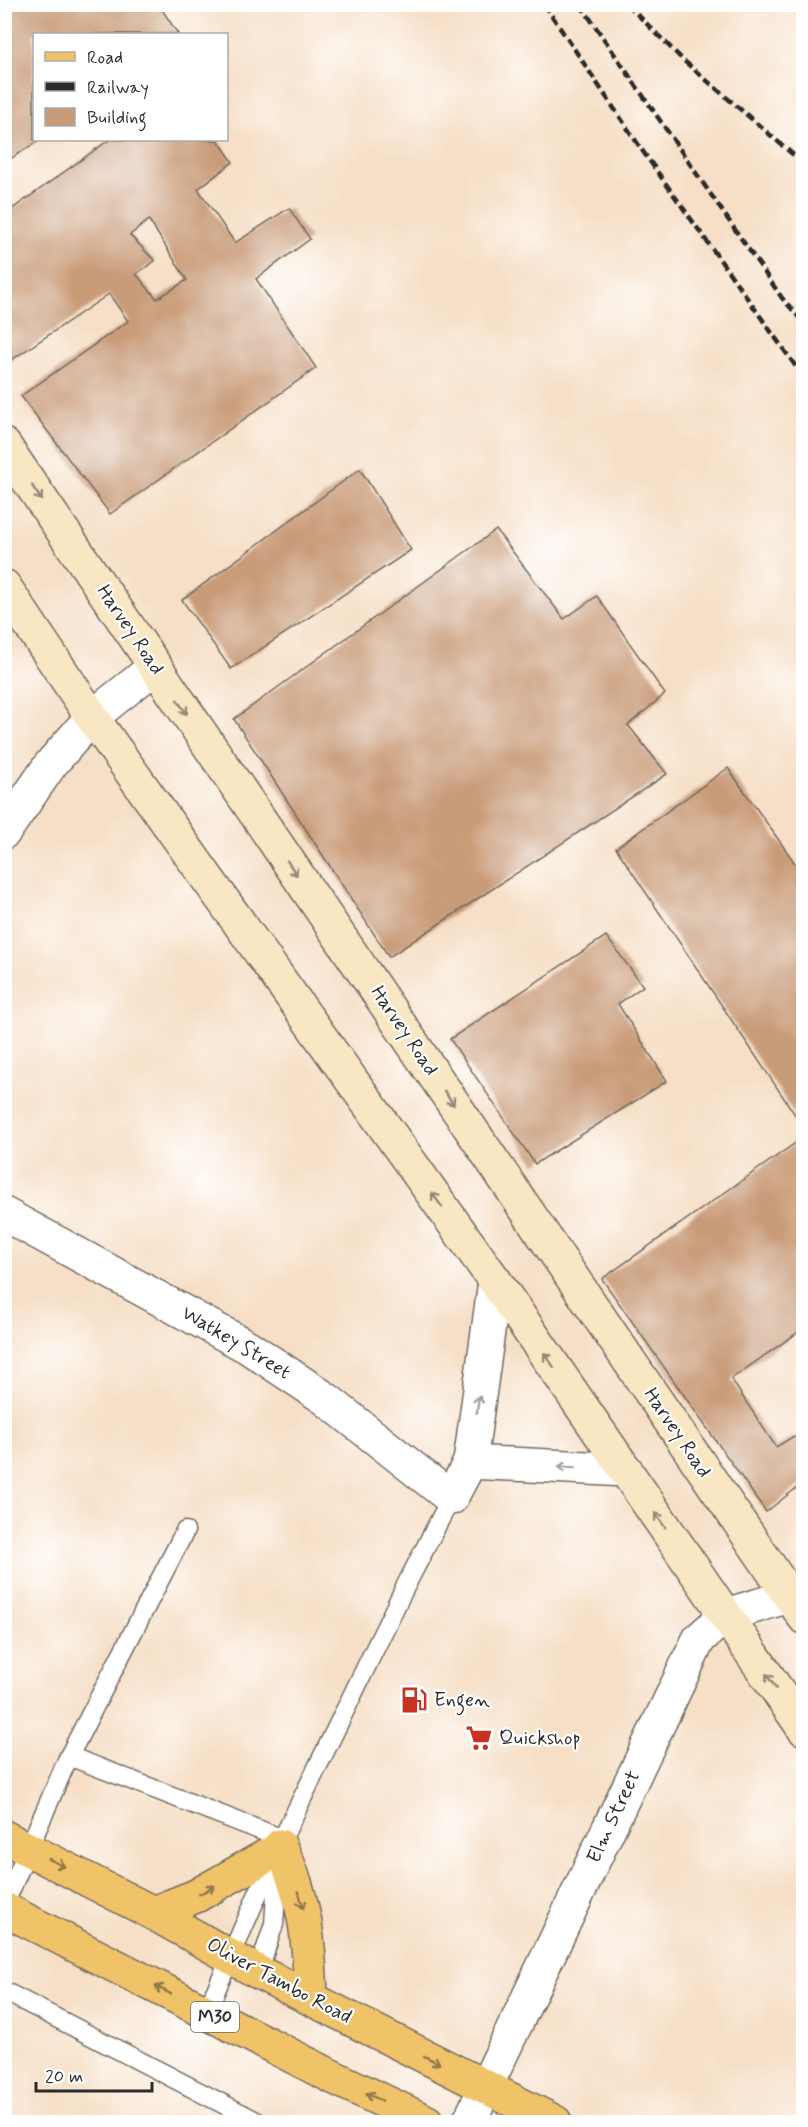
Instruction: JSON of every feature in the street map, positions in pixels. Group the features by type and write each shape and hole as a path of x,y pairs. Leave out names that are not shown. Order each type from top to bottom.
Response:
{"main road":[{"name":"Harvey Road","path":"4,445 796,1606"},
{"path":"4,586 92,717 495,1281 804,1729"},
{"name":"Oliver Tambo Road","path":"16,1842 153,1913 244,1965 555,2122"},
{"path":"153,1913 196,1896 279,1847 292,1871 303,1906 309,1948 311,1998"},
{"name":"M30","path":"4,1907 206,2013 427,2122"}],"street":[{"path":"4,832 51,764 92,717 155,667"},
{"name":"Watkey Street","path":"4,1214 248,1347 326,1399 451,1498"},
{"path":"451,1498 470,1462 495,1281"},
{"path":"470,1462 626,1470"},
{"name":"Elm Street","path":"469,2122 699,1639 726,1615 796,1606"}],"lane":[{"path":"244,1965 279,1847 451,1498"},
{"path":"4,1907 16,1842 69,1756 185,1531"},
{"path":"69,1756 279,1847"},
{"path":"206,2013 274,1924 279,1847"},
{"path":"4,1991 258,2122"}],"building":[{"path":"4,5 159,5 177,33 33,33 33,141 38,141 4,163"},
{"path":"108,141 219,141 233,162 198,189 235,243 289,208 310,239 256,279 316,368 110,514 21,396 128,321 109,294 4,365 4,215","holes":["149,220 187,280 157,299 136,274 155,261 130,235"]},
{"path":"360,469 411,550 231,669 182,600"},
{"path":"496,530 564,619 597,596 665,694 628,725 667,774 389,957 234,719"},
{"path":"728,768 804,876 804,1128 616,848"},
{"path":"606,936 643,986 618,1004 667,1081 535,1164 450,1039"},
{"path":"804,1137 804,1328 731,1379 776,1447 794,1436 804,1451 804,1482 766,1512 602,1279"}],"railway":[{"path":"544,4 644,153 804,378"},
{"path":"580,4 782,298 804,323"},
{"path":"627,4 683,60 804,164"}],"place":[{"name":"Engen","path":"414,1700"},
{"name":"Quickshop","path":"479,1738"}]}
